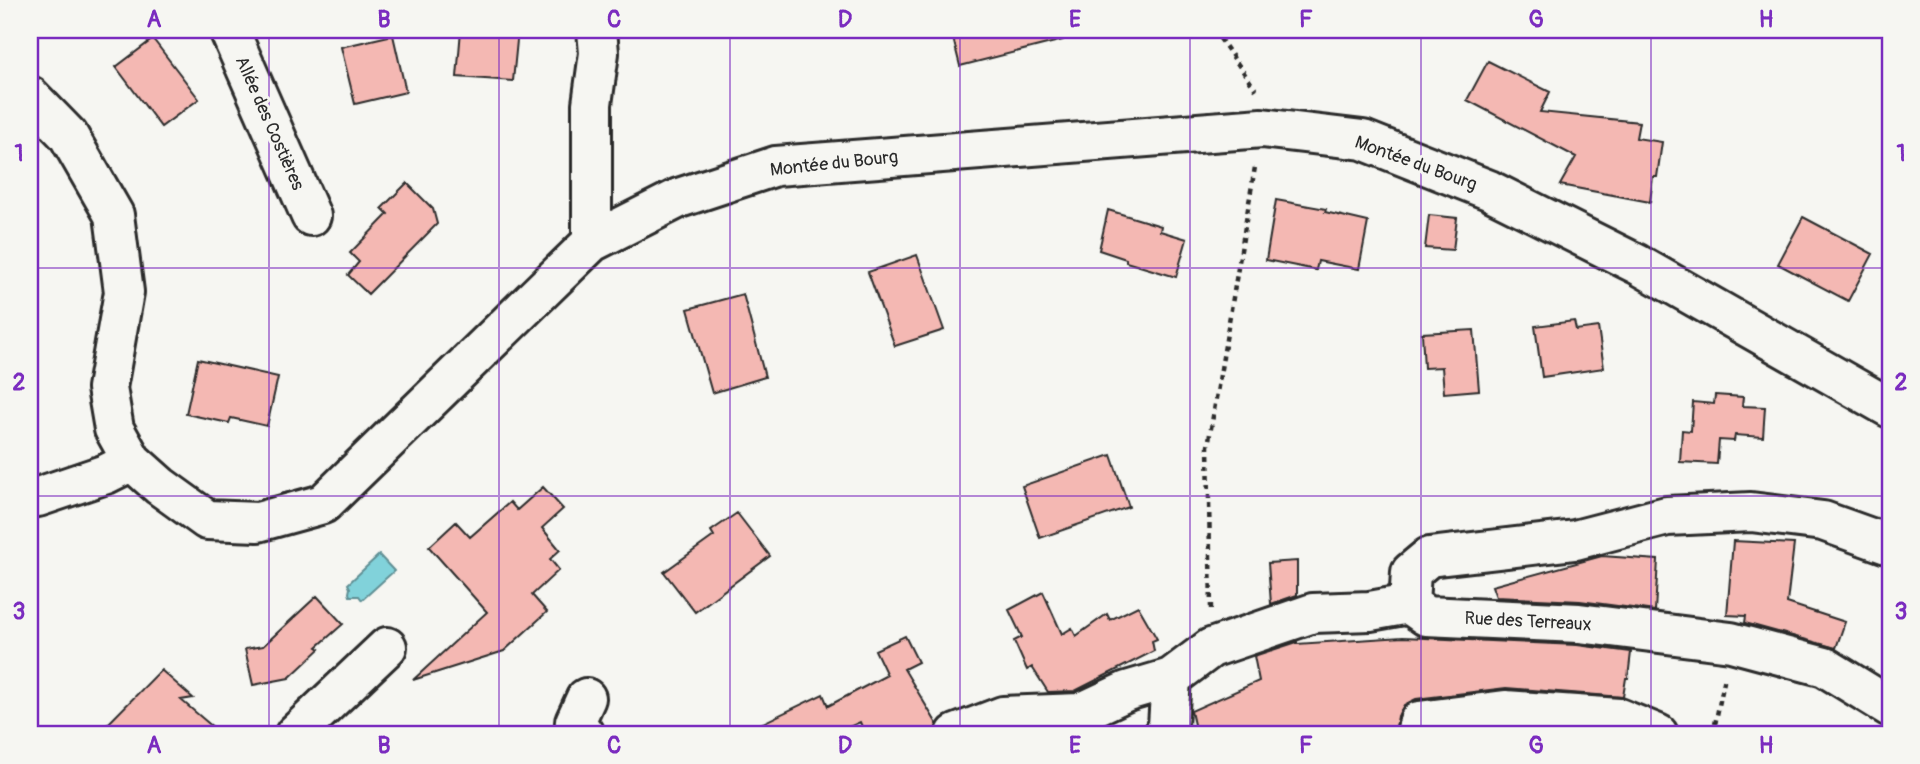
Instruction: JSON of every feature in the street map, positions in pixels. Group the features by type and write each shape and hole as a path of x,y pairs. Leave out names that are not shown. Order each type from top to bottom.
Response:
{"street":[{"name":"Allée des Costières","path":"229,30 311,216"},
{"path":"592,242 592,104 599,53 597,30"},
{"name":"Montée du Bourg","path":"30,96 68,135 114,215 124,292 107,388 114,429 132,461 160,486 207,520 258,522 323,505 592,242 679,198 776,166 1262,128 1363,140 1489,190 1637,264 1889,406"},
{"path":"30,498 106,474 132,461"},
{"path":"957,734 1003,716 1080,713 1127,691 1171,678 1211,648 1313,613 1370,611 1409,604 1411,572 1429,557 1575,540 1667,516 1751,512 1823,521 1890,545"},
{"name":"Rue des Terreaux","path":"1409,604 1426,615 1579,623 1731,642 1825,667 1890,707"},
{"path":"295,734 387,647"},
{"path":"1164,734 1168,726 1171,678"},
{"path":"1416,734 1419,721 1505,710 1619,718 1658,734"}],"path":[{"path":"1211,648 1208,446 1262,128 1263,99 1214,30"},
{"path":"1713,734 1731,642"}],"water":[{"path":"379,555 394,571 362,600 359,596 350,596 348,584"}],"building":[{"path":"461,30 518,30 513,81 457,77"},
{"path":"951,30 1062,30 1063,40 960,66"},
{"path":"393,35 406,92 355,104 341,47"},
{"path":"153,39 199,99 161,127 116,67"},
{"path":"1488,61 1550,92 1540,112 1639,122 1636,138 1662,142 1650,202 1560,185 1576,157 1467,100"},
{"path":"407,183 433,209 437,224 368,294 348,275 359,262 350,253 388,214 382,208"},
{"path":"1276,200 1326,209 1325,212 1368,222 1359,269 1318,261 1316,270 1266,260"},
{"path":"1108,210 1161,226 1160,231 1187,239 1176,277 1126,262 1126,259 1099,250"},
{"path":"1429,215 1457,218 1453,250 1425,248"},
{"path":"1803,217 1873,254 1848,301 1778,264"},
{"path":"917,255 944,330 895,346 868,272"},
{"path":"743,294 765,377 712,393 688,309"},
{"path":"1574,321 1576,330 1598,327 1604,368 1542,377 1535,326"},
{"path":"1474,330 1479,390 1444,393 1442,367 1424,368 1422,333"},
{"path":"198,359 278,377 267,426 231,418 229,423 186,414"},
{"path":"1715,395 1743,397 1742,406 1765,407 1763,437 1735,435 1734,441 1719,440 1717,464 1680,462 1682,430 1691,431 1693,402 1714,404"},
{"path":"1111,455 1129,507 1040,538 1022,486"},
{"path":"543,487 563,509 542,528 560,550 550,559 559,570 532,595 547,612 504,651 413,680 487,612 429,547 456,522 470,537 510,502 517,510"},
{"path":"737,513 770,556 695,612 664,572 714,536 711,531"},
{"path":"1733,541 1794,544 1787,603 1845,622 1836,648 1745,623 1746,616 1727,615"},
{"path":"1602,556 1658,560 1655,611 1580,601 1496,597 1492,586"},
{"path":"1297,561 1297,595 1271,604 1268,563"},
{"path":"1043,592 1062,634 1072,628 1076,636 1107,614 1110,620 1138,606 1157,639 1152,641 1154,651 1075,691 1048,692 1032,667 1027,670 1014,641 1022,637 1009,610"},
{"path":"317,596 343,624 317,647 320,649 289,678 253,685 245,649 263,646"},
{"path":"905,636 918,662 904,669 937,724 935,734 865,734 860,722 840,731 841,734 740,734 823,694 828,706 887,675 875,650"},
{"path":"1403,637 1577,645 1631,652 1628,678 1623,697 1506,688 1416,699 1404,705 1398,716 1395,734 1196,734 1191,711 1259,681 1254,656 1297,642"},
{"path":"161,670 193,698 181,700 221,734 98,734"}]}
